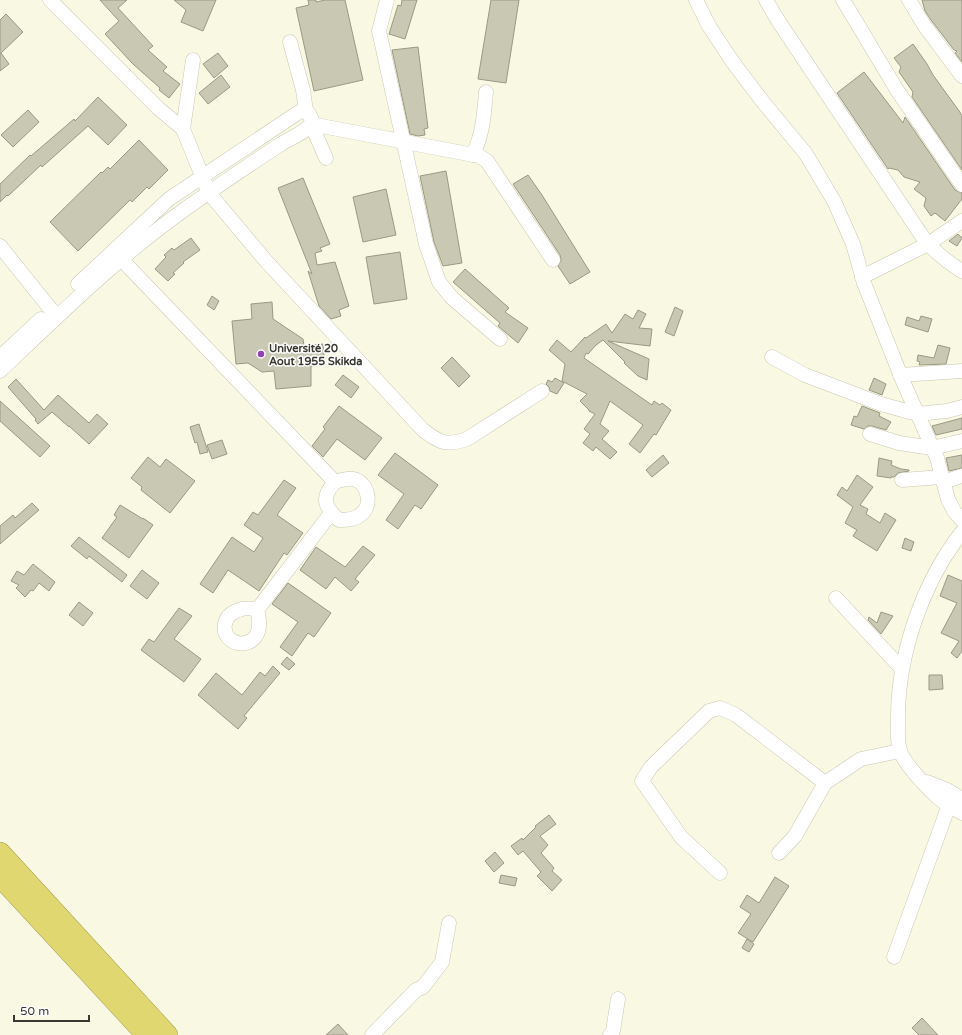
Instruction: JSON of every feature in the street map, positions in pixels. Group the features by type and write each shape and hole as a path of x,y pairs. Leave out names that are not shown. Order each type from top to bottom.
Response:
{"highway":[{"path":"0,853 167,1035"},
{"path":"0,876 147,1035"}],"street":[{"path":"50,0 158,108 183,129 209,193 272,267 423,430 434,439 442,443 455,443 467,439 542,391"},
{"path":"387,0 379,31 426,244 439,282 452,298 500,339"},
{"path":"696,0 709,26 732,61 763,102 806,154 834,201 853,244 862,277 900,375 937,458 948,499 954,511 962,520"},
{"path":"766,0 803,58 928,244 946,260 962,271"},
{"path":"843,0 896,90 962,185"},
{"path":"909,0 924,25 962,76"},
{"path":"290,42 304,90 309,118 326,158"},
{"path":"183,129 193,60"},
{"path":"473,155 480,140 486,92"},
{"path":"0,371 54,313 170,199 299,112 309,118 403,141 479,156 487,162 553,260"},
{"path":"0,357 121,258 188,207 281,144 308,128 309,118"},
{"path":"862,277 928,244 962,221"},
{"path":"0,246 54,313"},
{"path":"121,258 335,482"},
{"path":"772,357 805,375 881,404 917,414 948,411 962,407"},
{"path":"900,375 962,371"},
{"path":"870,434 899,443 932,448 962,441"},
{"path":"902,480 942,480 962,476"},
{"path":"346,479 355,480 364,485 367,492 368,502 366,509 361,515 350,520 339,520 331,513 325,502 327,491 335,482 346,479"},
{"path":"257,610 331,513"},
{"path":"962,532 950,547 935,574 921,605 909,641 902,669 898,710 900,751 913,771 942,800 962,813"},
{"path":"836,598 902,669"},
{"path":"720,873 681,837 642,781 651,767 709,711 720,708 736,715 825,783"},
{"path":"779,853 795,836 825,783 861,759 900,751"},
{"path":"923,781 947,790 962,799"},
{"path":"894,957 949,805"},
{"path":"372,1035 416,990 423,987 442,962 448,923"},
{"path":"610,1035 613,1031 618,999"}],"building":[{"path":"100,0 127,0 118,8 153,46 148,50 167,67 163,71 180,84 169,98 133,64 105,34 119,21"},
{"path":"174,0 216,0 203,31 181,22 186,10"},
{"path":"308,0 316,0 316,2 325,0 345,0 363,80 314,91 296,8 309,5"},
{"path":"402,0 417,0 405,39 389,34 398,5 401,6"},
{"path":"491,0 519,0 506,83 478,79"},
{"path":"922,0 962,0 962,62 955,53 957,51 954,50 925,11"},
{"path":"6,14 23,32 1,53 9,64 0,71 0,20"},
{"path":"913,44 962,115 962,170 912,97 913,92 899,72 901,67 894,58"},
{"path":"418,47 428,128 424,129 425,135 418,136 410,134 392,50"},
{"path":"218,53 228,66 214,78 203,64"},
{"path":"864,72 903,123 905,117 955,190 962,193 962,199 945,221 935,213 931,216 924,206 926,198 914,189 920,182 904,177 898,170 888,169 837,93"},
{"path":"221,75 230,87 208,104 199,93"},
{"path":"98,97 127,125 108,145 88,126 42,167 41,165 0,202 0,184 30,155 31,156 74,119 75,121"},
{"path":"28,110 39,122 13,147 1,135"},
{"path":"139,140 168,170 149,189 147,187 132,202 130,200 78,251 50,222 101,172 102,173 108,167 110,169"},
{"path":"446,171 462,263 443,266 434,242 420,176"},
{"path":"528,175 590,272 570,284 558,266 561,260 560,255 513,184"},
{"path":"303,178 330,244 320,248 322,251 315,253 317,265 335,262 349,306 339,310 341,316 331,319 319,306 308,271 312,274 278,188"},
{"path":"386,189 396,235 363,242 353,197"},
{"path":"958,234 962,238 957,246 949,241"},
{"path":"191,238 200,250 183,262 184,263 173,273 175,274 168,281 155,269 166,257 164,255 172,248 174,250"},
{"path":"400,252 407,299 374,304 366,257"},
{"path":"465,269 509,308 505,312 528,328 518,343 498,326 500,323 453,282"},
{"path":"212,296 219,301 214,310 207,305"},
{"path":"272,302 273,319 303,339 304,346 323,344 325,365 311,366 311,386 276,389 274,371 262,372 248,363 236,364 232,321 252,319 251,304"},
{"path":"675,307 683,311 674,336 665,332"},
{"path":"638,310 646,314 639,328 652,329 650,346 608,341 649,359 647,380 638,376 603,340 588,354 586,353 584,358 652,405 654,401 660,405 662,403 671,410 656,435 654,434 640,453 629,444 643,425 610,401 600,424 609,431 602,439 617,452 610,459 596,447 593,451 583,443 590,434 584,429 595,414 589,411 580,401 587,394 562,381 565,364 549,350 557,340 571,352 585,337 586,338 606,324 612,333 625,314 633,319"},
{"path":"921,316 932,319 928,332 905,325 907,317 919,321"},
{"path":"938,345 950,348 946,364 919,365 920,362 917,361 918,355 934,358"},
{"path":"452,357 470,376 459,387 441,368"},
{"path":"343,375 359,387 351,398 335,385"},
{"path":"555,378 564,383 557,394 550,391 546,384 548,380 552,382"},
{"path":"874,378 886,384 882,395 869,390"},
{"path":"16,379 44,410 58,395 89,423 97,414 108,424 89,444 52,412 38,424 35,420 36,419 8,387"},
{"path":"0,401 50,446 40,457 0,421"},
{"path":"339,406 382,438 365,460 337,439 323,457 312,446 325,429 323,427"},
{"path":"862,406 880,413 879,416 891,422 886,430 872,426 868,426 864,429 851,425 854,416 857,417"},
{"path":"962,418 962,429 936,435 932,426"},
{"path":"199,424 208,452 200,454 197,442 195,443 190,427"},
{"path":"222,440 227,454 212,459 207,445"},
{"path":"395,453 438,485 421,509 415,505 398,529 386,520 404,494 378,475"},
{"path":"663,455 669,463 652,477 646,470"},
{"path":"962,455 962,468 949,471 946,458"},
{"path":"148,457 160,467 166,459 195,481 170,513 141,490 142,487 131,478"},
{"path":"879,458 892,461 891,465 909,471 898,473 891,478 877,476"},
{"path":"857,475 873,487 860,505 868,509 866,514 880,523 885,513 896,520 877,551 853,536 857,530 845,523 853,507 837,495 842,487 847,491"},
{"path":"284,480 296,488 277,515 303,533 287,555 284,553 259,591 228,570 213,593 200,584 232,537 254,552 263,538 244,525 253,512 258,515"},
{"path":"32,503 39,510 0,544 0,526 13,515 15,518"},
{"path":"120,505 153,525 129,558 102,538 117,517 114,515"},
{"path":"79,537 127,575 122,582 89,556 87,559 71,546"},
{"path":"905,538 914,542 911,551 902,548"},
{"path":"363,546 375,555 355,579 359,582 351,591 335,577 326,589 300,570 316,547 345,567"},
{"path":"33,564 55,582 49,591 39,583 33,591 31,590 25,597 16,588 19,585 11,581 17,571 24,575"},
{"path":"142,570 159,583 147,599 130,586"},
{"path":"948,575 962,581 962,651 957,658 951,653 959,641 941,633 957,603 940,596"},
{"path":"288,583 331,613 314,637 308,633 292,656 280,647 298,622 272,604"},
{"path":"79,602 93,613 83,626 69,615"},
{"path":"179,608 192,616 174,639 201,659 184,682 141,650 149,639 154,642"},
{"path":"881,612 893,616 881,634 868,620 869,617 877,623"},
{"path":"287,657 295,664 289,670 281,664"},
{"path":"273,666 280,673 244,716 247,718 238,729 198,695 216,673 242,695 260,672 265,676"},
{"path":"929,675 942,675 943,689 929,690"},
{"path":"549,815 556,824 540,836 548,845 541,853 554,868 552,871 562,880 552,891 537,876 541,872 523,851 518,855 511,846 522,838 523,840 536,827 535,826"},
{"path":"495,852 504,863 494,872 485,861"},
{"path":"501,875 517,878 515,886 499,883"},
{"path":"775,877 789,886 753,942 738,933 751,914 740,907 747,895 759,903"},
{"path":"747,939 754,944 749,952 742,948"},
{"path":"922,1018 938,1035 919,1035 912,1028"},
{"path":"338,1024 348,1035 326,1035"}],"place":[{"name":"Université 20 Aout 1955 Skikda","path":"261,354"}]}
